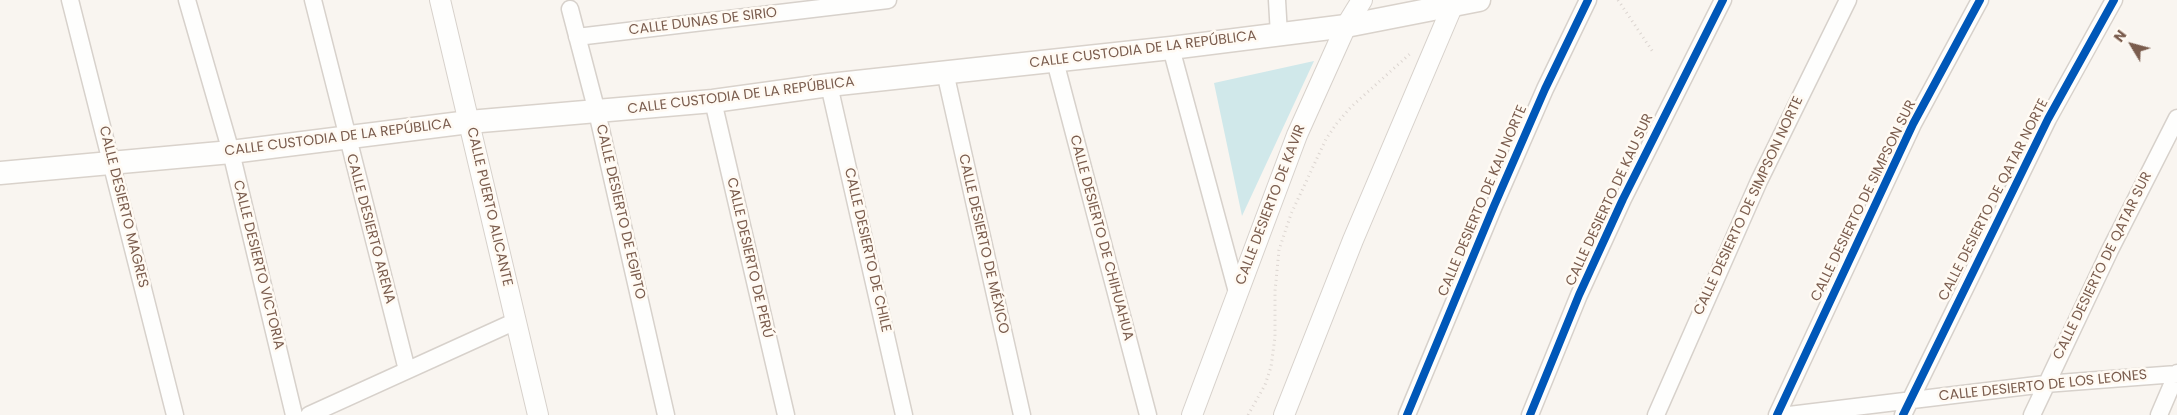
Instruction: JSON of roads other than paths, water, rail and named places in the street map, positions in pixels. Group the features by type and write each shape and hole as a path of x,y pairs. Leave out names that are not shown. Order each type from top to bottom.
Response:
{"main road":[{"name":"CALLE CUSTODIA DE LA REPÚBLICA","path":"0,173 231,152 469,122 713,101 829,85 1171,48 1346,26 1454,3 1479,0"}],"street":[{"name":"CALLE DESIERTO MAGRES","path":"70,0 113,164 174,415"},
{"name":"CALLE DESIERTO VICTORIA","path":"187,0 231,152 294,415"},
{"name":"CALLE DESIERTO ARENA","path":"313,0 346,137 408,370"},
{"name":"CALLE PUERTO ALICANTE","path":"440,0 538,415"},
{"name":"CALLE DUNAS DE SIRIO","path":"577,37 888,0"},
{"path":"1277,0 1279,34"},
{"name":"CALLE DESIERTO DE KAVIR","path":"1192,415 1296,135 1346,26 1362,0"},
{"name":"CALLE DESIERTO DE KAU NORTE","path":"1407,415 1545,89 1588,0"},
{"name":"CALLE DESIERTO DE KAU SUR","path":"1530,415 1578,295 1723,0"},
{"name":"CALLE DESIERTO DE SIMPSON NORTE","path":"1656,415 1758,181 1848,0"},
{"name":"CALLE DESIERTO DE SIMPSON SUR","path":"1777,415 1913,124 1980,0"},
{"name":"CALLE DESIERTO DE QATAR NORTE","path":"1903,415 1909,399 2048,119 2114,0"},
{"path":"1284,415 1353,240 1454,3"},
{"name":"CALLE DESIERTO DE EGIPTO","path":"570,9 597,112 666,415"},
{"path":"1171,48 1237,292"},
{"name":"CALLE DESIERTO DE CHIHUAHUA","path":"1054,61 1148,415"},
{"name":"CALLE DESIERTO DE MÉXICO","path":"945,72 1022,415"},
{"name":"CALLE DESIERTO DE CHILE","path":"829,85 904,415"},
{"name":"CALLE DESIERTO DE PERÚ","path":"713,101 786,415"},
{"name":"CALLE DESIERTO DE QATAR SUR","path":"2032,415 2045,384 2177,118"},
{"path":"309,415 516,321"},
{"path":"2159,415 2177,373"},
{"name":"CALLE DESIERTO DE LOS LEONES","path":"1789,415 2045,384 2177,373"}],"water":[{"path":"1314,61 1242,216 1214,83"}]}
